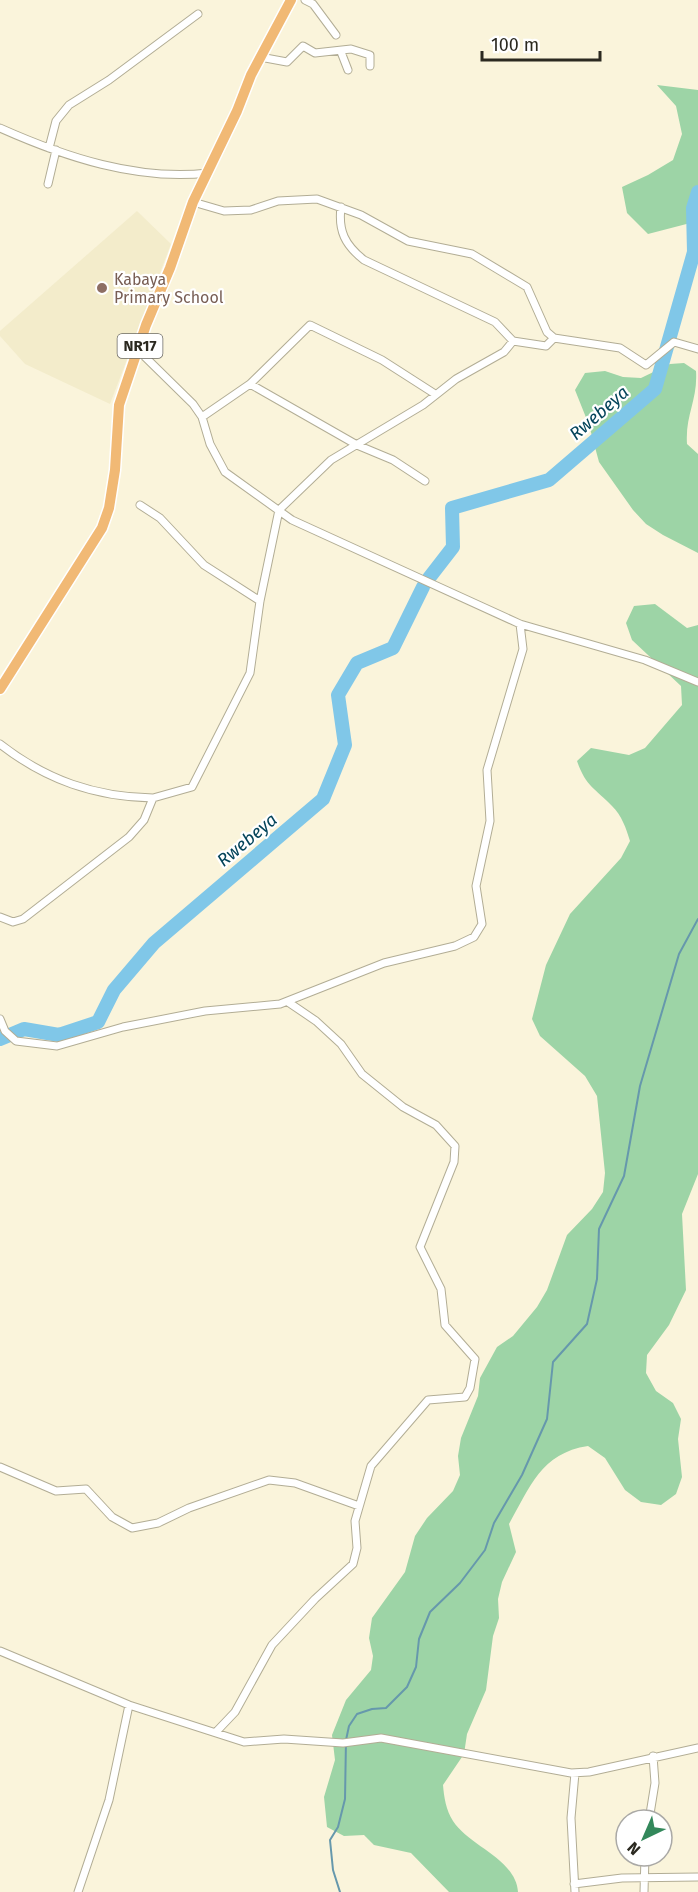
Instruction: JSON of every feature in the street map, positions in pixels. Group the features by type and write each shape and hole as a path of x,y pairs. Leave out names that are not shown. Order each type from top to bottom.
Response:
{"main road":[{"name":"NR17","path":"0,689 102,528 109,508 115,470 119,405 138,350 193,202 260,57 291,0"}],"street":[{"path":"305,0 312,4 336,35"},
{"path":"48,184 56,121 69,105 109,80 198,14"},
{"path":"260,57 287,62 303,46 315,53 336,49 341,52 348,70"},
{"path":"341,52 351,49 370,55 370,66"},
{"path":"0,128 53,149 108,166 173,175 208,173"},
{"path":"193,202 224,211 251,210 278,201 317,199 340,207 408,241 472,254 498,268 526,287 547,332 554,338 620,348 646,365 674,342 698,349"},
{"path":"340,207 341,231 354,252 364,260 485,317 508,333 513,341 546,346 554,338"},
{"path":"202,417 249,384 310,325 382,360 435,394"},
{"path":"0,744 20,760 52,778 80,788 119,797 153,798 192,787 207,763 218,734 250,673 260,602 279,510 310,477 331,460 504,351 513,341"},
{"path":"138,350 170,379 202,417 210,444 225,472 292,520 520,624 645,660 698,682"},
{"path":"249,384 357,445 393,460 425,481"},
{"path":"140,505 160,518 204,565 260,602"},
{"path":"0,1019 5,1030 16,1041 57,1046 123,1027 205,1011 288,1002 384,963 455,946 474,937 482,924 476,886 490,821 487,770 523,649 520,624"},
{"path":"0,917 13,922 23,919 82,872 113,851 144,820 153,798"},
{"path":"216,1732 235,1712 272,1645 315,1599 353,1564 356,1557 355,1521 371,1466 423,1404 435,1397 462,1399 470,1388 475,1359 445,1326 441,1289 420,1247 454,1162 455,1146 436,1125 404,1107 362,1074 341,1044 316,1021 288,1002"},
{"path":"0,1467 56,1491 86,1489 112,1517 132,1528 158,1523 189,1508 269,1480 295,1483 359,1506"},
{"path":"0,1651 129,1704 189,1726 244,1742 284,1739 347,1743 381,1738 575,1773 698,1748"},
{"path":"78,1892 109,1800 129,1704"},
{"path":"651,1808 655,1783 653,1756"},
{"path":"575,1773 571,1818 575,1888 622,1878 698,1876"},
{"path":"644,1868 644,1892"}],"shaded area":[{"name":"Kabaya Primary School","path":"137,211 171,244 110,404 25,364 0,336 0,331"}],"green space":[{"path":"657,85 698,90 698,221 648,234 627,213 622,187 673,160 682,134 676,106"},
{"path":"684,363 696,371 687,444 698,454 698,553 646,524 633,510 599,462 589,425 575,390 585,373 605,371 623,377 641,378 670,364"},
{"path":"655,604 687,628 698,625 698,1174 682,1214 686,1290 669,1325 647,1355 646,1373 656,1391 673,1403 681,1419 678,1439 682,1477 676,1494 661,1505 641,1502 625,1490 605,1458 588,1446 572,1450 548,1464 524,1497 509,1524 516,1552 502,1582 498,1599 499,1618 493,1636 486,1690 467,1734 464,1754 443,1785 446,1803 453,1821 460,1830 509,1870 518,1892 449,1892 411,1853 374,1845 364,1835 344,1836 327,1827 324,1797 335,1760 332,1735 346,1700 371,1670 373,1656 369,1638 372,1618 405,1572 415,1536 427,1518 453,1491 460,1475 458,1456 461,1438 478,1396 480,1378 497,1347 513,1336 537,1307 547,1290 567,1235 592,1209 603,1192 605,1173 597,1096 585,1076 540,1036 532,1019 546,965 570,914 621,858 630,841 618,814 588,782 577,761 591,748 629,755 645,748 682,705 681,686 632,640 626,623 634,606"}],"waterway":[{"name":"Rwebeya","path":"429,578 453,547 452,508 549,480 655,389 694,252 693,208 698,192"},
{"name":"Rwebeya","path":"0,1039 24,1029 59,1035 98,1022 114,990 154,943 323,799 345,745 338,695 357,663 393,648 423,587"},
{"path":"340,1892 333,1870 330,1840 338,1827 345,1799 346,1740 349,1726 357,1714 372,1709 386,1708 407,1687 416,1667 419,1639 430,1612 460,1583 485,1550 494,1523 522,1475 547,1419 553,1362 587,1324 597,1279 599,1229 624,1176 640,1086 679,954 698,919"}],"place":[{"name":"Kabaya Primary School","path":"102,288"}]}
